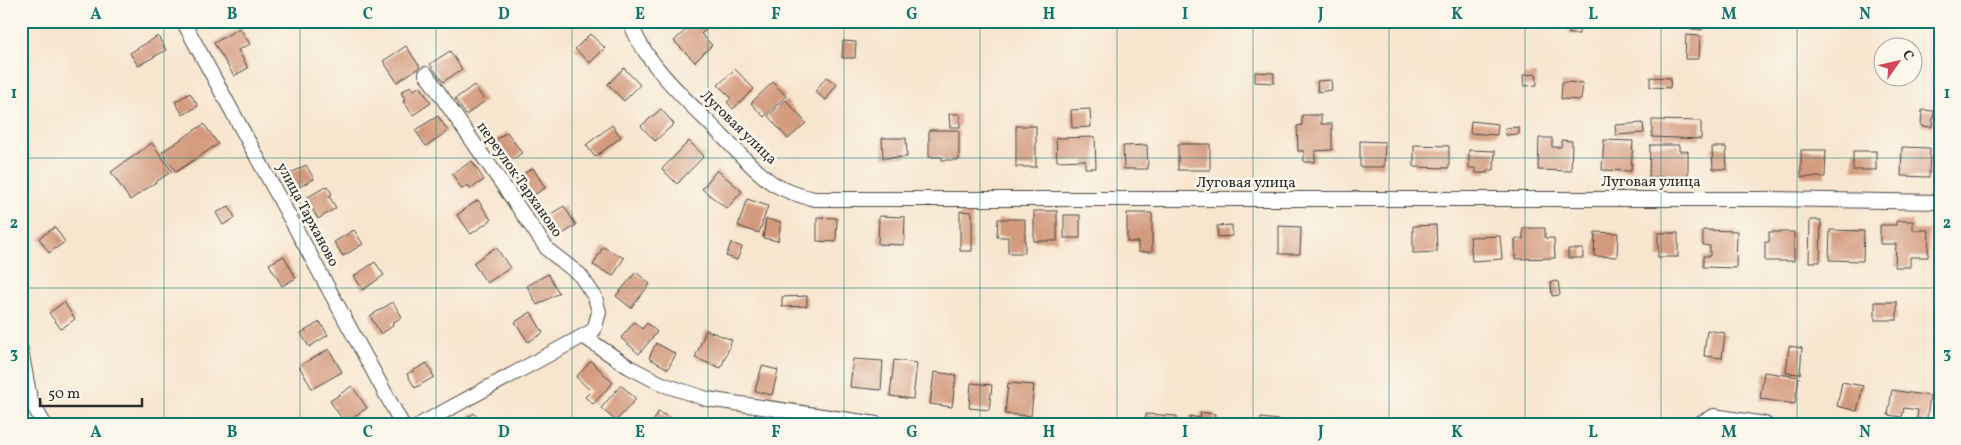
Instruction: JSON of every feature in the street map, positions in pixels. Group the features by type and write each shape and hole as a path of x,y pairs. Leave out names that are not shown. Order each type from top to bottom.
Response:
{"street":[{"name":"улица Тарханово","path":"183,21 402,424"},
{"name":"Луговая улица","path":"630,21 633,33 672,86 762,175 774,184 793,193 815,199 1767,199 1940,202"},
{"name":"переулок Тарханово","path":"426,74 548,250 580,275 595,298 599,312 594,330 583,336"},
{"path":"420,424 583,336 629,367 662,384 708,399 877,424"},
{"path":"21,350 30,399 44,424"},
{"path":"1698,424 1714,416 1765,424"}],"building":[{"path":"695,21 699,21 707,29 701,34 712,45 695,62 674,41"},
{"path":"1569,21 1579,21 1579,34 1569,34"},
{"path":"1691,21 1703,21 1702,30 1691,29"},
{"path":"240,28 250,44 238,50 248,68 234,76 214,43"},
{"path":"590,34 605,48 590,63 575,49"},
{"path":"1686,35 1700,36 1699,59 1685,59"},
{"path":"158,36 166,50 138,66 130,53"},
{"path":"843,41 856,42 855,58 842,58"},
{"path":"406,46 420,67 397,82 383,61"},
{"path":"450,51 462,69 443,82 430,64"},
{"path":"624,68 640,85 624,101 608,84"},
{"path":"735,69 754,89 733,109 727,102 731,98 718,85"},
{"path":"1255,72 1274,73 1274,83 1255,82"},
{"path":"1536,74 1537,85 1524,86 1523,75"},
{"path":"826,77 837,84 826,100 815,92"},
{"path":"1650,77 1671,78 1670,88 1650,87"},
{"path":"1331,80 1332,90 1318,92 1317,81"},
{"path":"773,82 786,96 764,117 751,103"},
{"path":"1562,82 1583,83 1581,100 1561,99"},
{"path":"474,85 485,101 466,115 455,99"},
{"path":"411,86 414,90 420,86 431,103 413,115 403,101 405,99 401,92"},
{"path":"190,93 198,106 183,115 175,102"},
{"path":"786,100 806,123 788,139 768,116"},
{"path":"661,109 674,124 655,141 641,126"},
{"path":"1090,109 1091,127 1072,128 1071,110"},
{"path":"1922,110 1934,111 1932,127 1921,126"},
{"path":"949,114 960,114 960,127 950,127"},
{"path":"1302,115 1321,115 1321,124 1332,124 1332,150 1315,151 1315,162 1304,162 1304,151 1298,151 1297,126 1302,125"},
{"path":"438,116 448,131 426,146 415,130"},
{"path":"1652,120 1701,121 1701,139 1652,137"},
{"path":"1471,121 1498,124 1497,135 1470,133"},
{"path":"1643,123 1644,133 1616,135 1615,125"},
{"path":"204,124 218,144 176,172 162,152"},
{"path":"612,125 621,137 595,157 586,145"},
{"path":"1016,126 1036,126 1036,167 1016,167"},
{"path":"1519,127 1519,134 1506,135 1505,128"},
{"path":"929,130 959,130 959,160 942,160 942,157 929,157"},
{"path":"507,132 522,153 506,164 491,143"},
{"path":"1095,137 1096,168 1085,168 1085,160 1057,161 1056,138"},
{"path":"882,138 906,138 907,157 883,158"},
{"path":"1539,138 1552,138 1552,147 1561,147 1561,140 1572,141 1571,171 1538,170"},
{"path":"1604,140 1633,141 1631,171 1602,170"},
{"path":"689,141 704,156 677,184 662,169"},
{"path":"1360,141 1385,142 1384,167 1360,167"},
{"path":"152,143 172,171 130,200 111,172"},
{"path":"1178,144 1210,144 1210,170 1178,170"},
{"path":"1147,145 1148,169 1124,169 1123,146"},
{"path":"1414,145 1449,146 1449,168 1414,167"},
{"path":"1650,145 1679,145 1679,151 1688,151 1688,177 1649,177"},
{"path":"1712,147 1726,147 1727,169 1713,169"},
{"path":"1902,147 1930,148 1929,177 1901,176"},
{"path":"1938,149 1940,149 1940,183 1937,182"},
{"path":"1469,150 1495,151 1494,170 1487,170 1487,173 1476,173 1476,168 1469,168"},
{"path":"1801,150 1826,150 1825,177 1801,177"},
{"path":"1853,151 1876,151 1876,170 1853,170"},
{"path":"472,161 484,180 470,189 468,185 462,189 452,174"},
{"path":"306,165 314,179 297,188 289,174"},
{"path":"533,168 545,188 529,198 516,178"},
{"path":"717,170 742,191 727,209 702,189"},
{"path":"327,186 332,194 329,196 336,208 318,219 306,198"},
{"path":"747,199 768,206 759,233 738,226"},
{"path":"478,200 491,220 471,234 457,215"},
{"path":"229,206 235,218 223,225 216,213"},
{"path":"564,206 576,225 558,237 546,217"},
{"path":"960,211 972,212 972,251 960,251"},
{"path":"1034,211 1057,211 1057,241 1034,241"},
{"path":"1127,213 1152,213 1152,252 1138,252 1138,242 1127,242"},
{"path":"1064,215 1080,215 1080,238 1064,238"},
{"path":"879,216 905,217 904,245 878,244"},
{"path":"817,217 837,218 836,242 817,241"},
{"path":"766,219 781,222 778,241 763,238"},
{"path":"998,219 1025,219 1025,253 1008,253 1008,237 997,237"},
{"path":"1810,220 1821,220 1820,262 1809,262"},
{"path":"1896,221 1913,221 1913,230 1929,230 1928,257 1910,257 1910,267 1895,267 1896,244 1880,244 1880,225 1896,225"},
{"path":"1232,225 1232,236 1218,237 1217,226"},
{"path":"1436,225 1437,252 1413,253 1413,226"},
{"path":"1279,226 1301,227 1300,254 1279,254"},
{"path":"55,227 65,242 49,253 39,238"},
{"path":"1523,228 1545,228 1545,238 1554,238 1555,258 1515,259 1515,239 1523,239"},
{"path":"354,230 363,244 343,256 334,242"},
{"path":"1703,230 1737,231 1736,268 1703,267 1703,256 1710,256 1710,246 1703,245"},
{"path":"1830,230 1864,231 1863,261 1829,260"},
{"path":"1595,232 1618,233 1617,257 1594,256"},
{"path":"1769,232 1794,232 1794,261 1765,261 1765,242 1769,242"},
{"path":"1658,233 1678,233 1678,257 1658,257"},
{"path":"1500,236 1502,259 1472,261 1470,237"},
{"path":"731,243 742,247 737,260 726,256"},
{"path":"1936,245 1940,246 1940,262 1936,262"},
{"path":"496,247 510,268 487,283 473,263"},
{"path":"603,247 624,258 613,276 593,265"},
{"path":"1568,249 1583,249 1583,258 1568,258"},
{"path":"284,256 296,278 282,286 269,264"},
{"path":"375,262 384,275 363,290 354,276"},
{"path":"636,272 650,284 631,308 616,296"},
{"path":"548,274 559,293 537,305 527,286"},
{"path":"1558,281 1560,295 1552,296 1551,282"},
{"path":"807,296 807,306 782,307 782,297"},
{"path":"64,302 75,319 61,329 49,313"},
{"path":"393,302 402,317 392,323 393,326 381,334 370,316"},
{"path":"1875,302 1897,302 1897,320 1875,320"},
{"path":"531,312 543,333 528,342 515,322"},
{"path":"320,322 328,335 309,347 301,333"},
{"path":"634,322 642,329 647,323 657,332 639,354 621,338"},
{"path":"706,330 732,340 721,368 695,358"},
{"path":"1707,330 1725,333 1722,358 1704,356"},
{"path":"656,343 676,354 668,369 649,358"},
{"path":"1789,346 1802,348 1800,374 1786,373"},
{"path":"329,349 342,372 312,389 299,366"},
{"path":"853,359 883,361 881,390 850,387"},
{"path":"894,360 917,363 913,399 890,396"},
{"path":"591,361 613,383 593,404 585,397 591,391 576,377"},
{"path":"427,363 434,377 415,388 407,374"},
{"path":"762,366 778,370 772,395 755,391"},
{"path":"934,372 956,375 952,407 930,404"},
{"path":"1764,372 1799,377 1795,404 1760,399"},
{"path":"1842,382 1863,386 1857,411 1837,406"},
{"path":"971,383 992,385 989,410 969,408"},
{"path":"1008,383 1034,385 1031,416 1005,414"},
{"path":"621,385 636,399 616,421 601,408"},
{"path":"352,386 367,408 345,423 330,401"},
{"path":"1892,390 1930,396 1926,424 1916,424 1918,410 1904,408 1902,417 1888,415"},
{"path":"658,412 673,419 671,424 652,424"},
{"path":"1201,412 1215,414 1214,424 1189,424 1190,416 1200,418"},
{"path":"474,413 481,424 457,424"},
{"path":"1146,414 1177,416 1177,424 1145,424"},
{"path":"1261,418 1296,422 1296,424 1260,424"}]}
